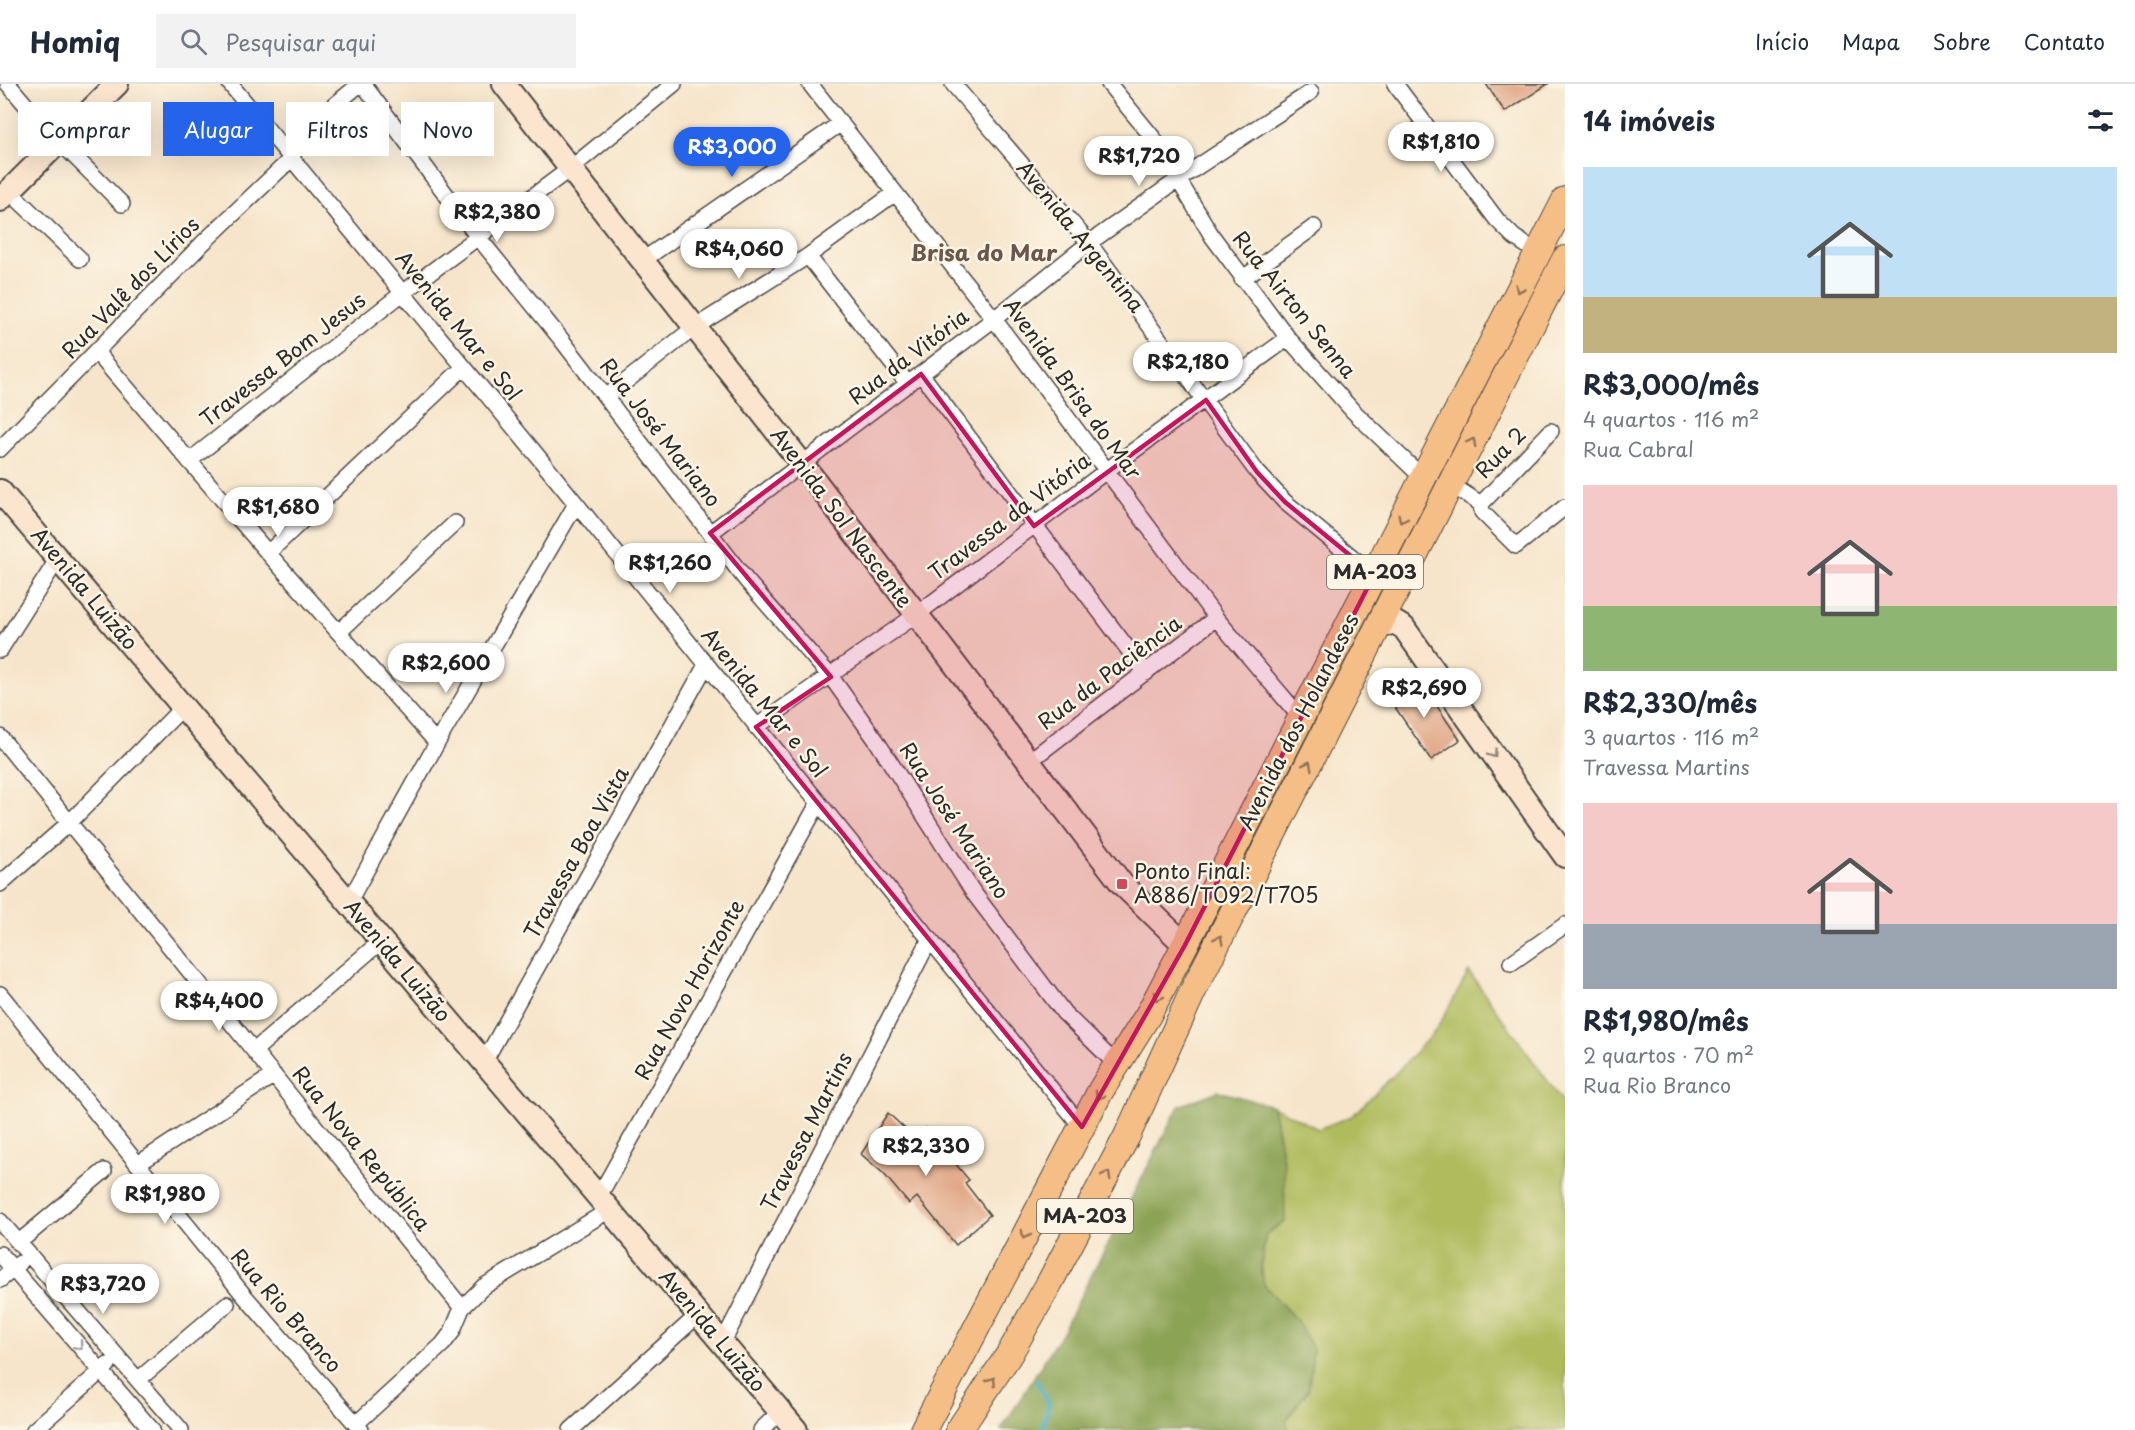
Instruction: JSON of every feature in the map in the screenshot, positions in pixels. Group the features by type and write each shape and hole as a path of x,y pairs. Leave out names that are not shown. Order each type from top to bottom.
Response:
{"main road":[{"name":"Avenida dos Holandeses","path":"923,1430 1082,1127 1185,945 1565,200"},
{"name":"Avenida dos Holandeses","path":"959,1430 999,1370 1039,1302 1127,1136 1193,991 1565,259"}],"street":[{"path":"8,84 24,102"},
{"path":"99,102 117,84"},
{"name":"Avenida Mar e Sol","path":"230,84 286,149"},
{"name":"Rua Valê dos Lírios","path":"342,102 361,84"},
{"name":"Rua José Mariano","path":"361,84 478,237 606,396 746,580 831,677 876,740 974,892 1064,1012 1117,1065"},
{"name":"Travessa Bom Jesus","path":"189,461 404,292 571,168 674,84"},
{"name":"Avenida Brisa do Mar","path":"810,84 994,319 1216,618 1301,718"},
{"name":"Avenida Argentina","path":"953,84 1089,243 1257,472 1278,494 1374,575"},
{"name":"Rua Airton Senna","path":"1109,84 1154,139 1212,236 1288,338 1352,410 1423,478"},
{"path":"1395,84 1497,220 1514,237 1538,253"},
{"name":"Avenida Sol Nascente","path":"507,85 802,465 1122,884 1185,945"},
{"name":"Rua da Vitória","path":"710,533 994,319 1089,243 1179,179 1311,92"},
{"path":"642,260 841,123"},
{"name":"Rua Valê dos Lírios","path":"0,449 97,353 286,155"},
{"path":"44,156 4,195 80,259"},
{"path":"73,156 122,204"},
{"name":"Avenida Mar e Sol","path":"292,156 1082,1127"},
{"path":"606,396 695,327 808,256 895,194"},
{"path":"1242,279 1314,227"},
{"path":"808,256 908,384"},
{"name":"Travessa da Vitória","path":"756,727 831,677 916,615 1106,471 1288,338"},
{"path":"97,353 268,553 437,742"},
{"path":"268,553 464,366"},
{"path":"921,374 1146,673"},
{"name":"Rua 2","path":"1450,484 1481,504 1551,431"},
{"name":"Avenida Luizão","path":"0,491 796,1430"},
{"path":"348,903 437,742 576,504"},
{"path":"1481,504 1482,512 1516,546 1565,507"},
{"path":"339,632 455,523"},
{"path":"0,650 58,557"},
{"name":"Rua da Paciência","path":"1028,762 1216,618"},
{"path":"1377,628 1394,622 1404,628 1565,856"},
{"name":"Travessa Boa Vista","path":"484,1062 706,665"},
{"path":"0,884 70,822 183,707"},
{"name":"Rua Nova República","path":"0,737 462,1308"},
{"name":"Rua Novo Horizonte","path":"358,1427 443,1344 452,1332 462,1308 483,1287 605,1203 818,804"},
{"path":"1511,963 1565,925"},
{"name":"Travessa Martins","path":"722,1344 930,939"},
{"path":"255,1050 380,942"},
{"name":"Rua Rio Branco","path":"0,994 242,1293 358,1427"},
{"path":"138,1164 274,1075"},
{"path":"18,1243 104,1171"},
{"path":"0,1221 181,1430"},
{"path":"0,1254 152,1430"},
{"path":"0,1280 29,1255"},
{"path":"138,1380 227,1304"},
{"path":"572,1430 698,1315"},
{"path":"34,1430 117,1357"},
{"path":"761,1430 780,1413"}],"highlighted area":[{"path":"921,374 1034,526 1206,400 1257,472 1285,502 1374,575 1185,945 1082,1127 756,727 831,677 710,533"}],"green space":[{"path":"1469,972 1565,1105 1565,1430 1289,1430 1286,1421 1309,1388 1297,1321 1264,1285 1261,1264 1266,1234 1284,1166 1273,1106 1318,1129 1352,1116 1436,1030"},
{"path":"1218,1091 1273,1106 1284,1166 1285,1222 1266,1234 1261,1264 1264,1285 1297,1321 1313,1349 1309,1388 1286,1420 1289,1430 1001,1430 1062,1332 1179,1106"}],"building":[{"path":"1486,84 1548,84 1505,112"},
{"path":"1417,677 1460,740 1431,760 1388,697"},
{"path":"888,1113 916,1139 926,1128 969,1180 965,1183 990,1215 956,1245 917,1197 909,1204 884,1174 861,1154"}],"waterway":[{"path":"1036,1380 1049,1404 1042,1430"}],"place":[{"name":"Ponto Final: A886/T092/T705","path":"1122,884"}],"district":[{"name":"Brisa do Mar","path":"984,253"}]}
